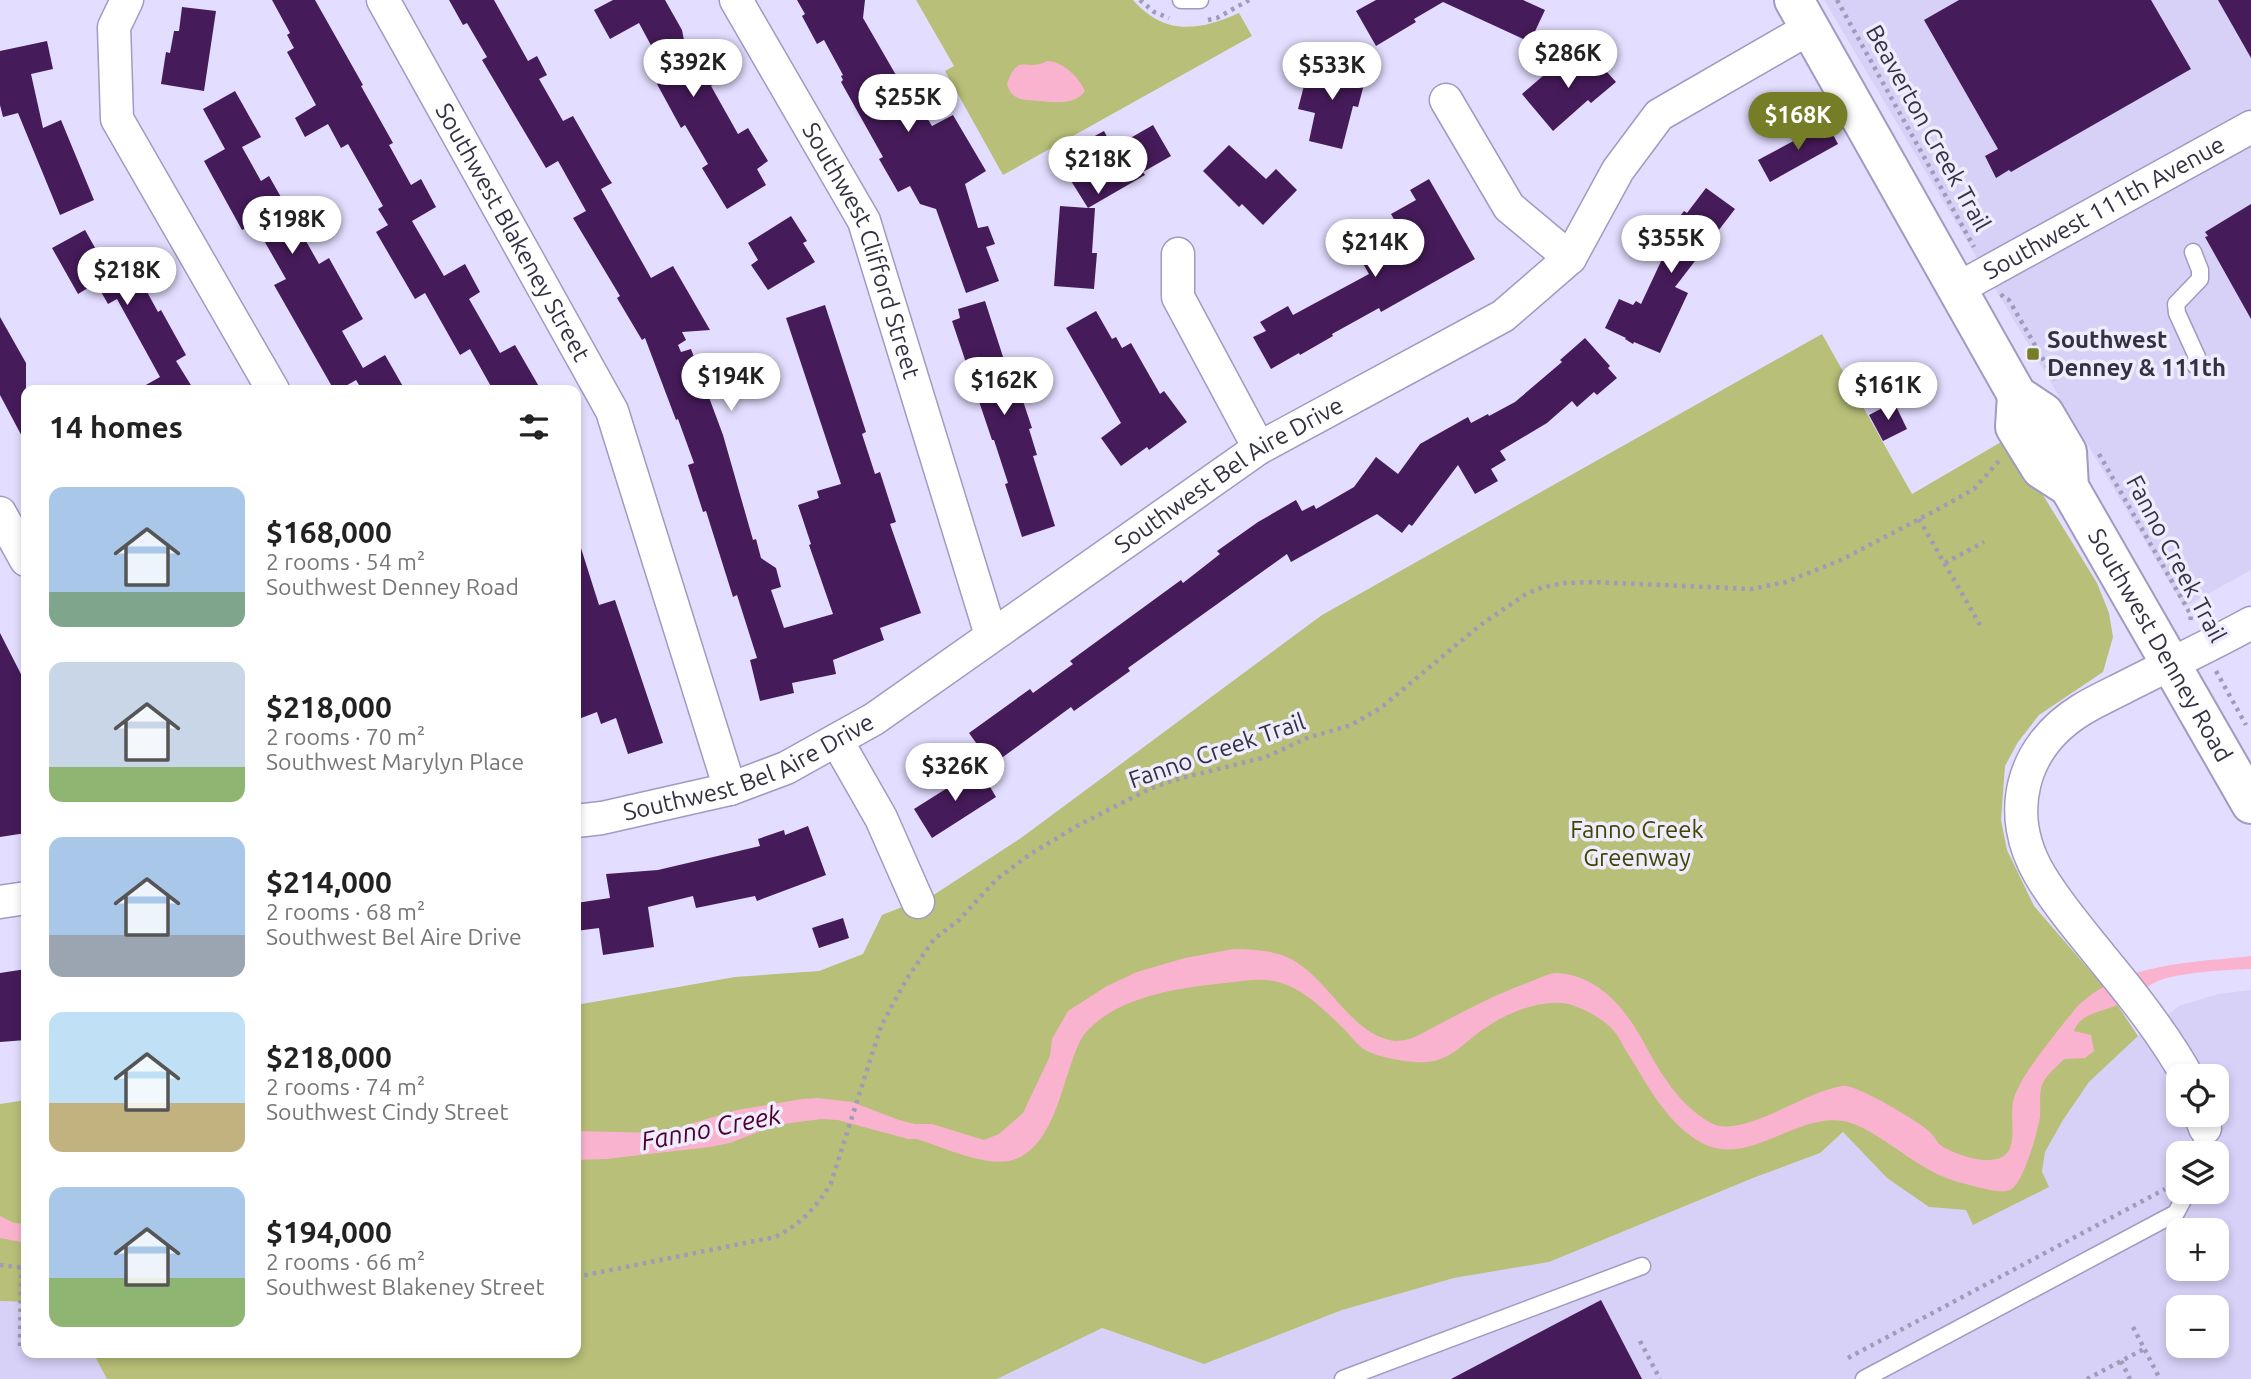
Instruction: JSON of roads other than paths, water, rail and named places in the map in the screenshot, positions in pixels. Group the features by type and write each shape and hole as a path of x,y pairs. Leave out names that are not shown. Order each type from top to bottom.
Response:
{"street":[{"path":"127,0 114,27 117,119 270,385"},
{"name":"Southwest Blakeney Street","path":"383,0 612,411 730,789"},
{"name":"Southwest Clifford Street","path":"736,0 864,221 991,635"},
{"name":"Southwest Bel Aire Drive","path":"581,820 730,789 786,768 838,741 874,719 1259,448 1503,316 1570,258 1618,170 1659,115 1802,14"},
{"name":"Southwest Denney Road","path":"1802,14 1973,280 2017,395 2015,427 2041,469 2069,486 2187,656 2251,804"},
{"path":"1446,100 1509,207 1570,258"},
{"name":"Southwest 111th Avenue","path":"1973,280 2251,127"},
{"path":"1178,254 1178,297 1259,448"},
{"path":"0,513 21,551"},
{"path":"2180,1064 2162,1035 2039,873 2026,841 2020,810 2024,780 2036,752 2053,732 2080,710 2251,624"},
{"path":"838,741 881,818 919,902"},
{"path":"0,902 21,899"}],"lane":[{"path":"1181,0 1200,0"},
{"path":"2193,252 2200,270 2200,279 2176,304 2177,313 2197,357 2195,365"},
{"path":"1864,1379 2176,1213 2181,1204"},
{"path":"1343,1379 1642,1266"}],"water":[{"path":"1047,61 1058,64 1079,80 1085,91 1081,96 1070,101 1051,102 1024,100 1013,95 1007,84 1015,68"},
{"name":"Fanno Creek","path":"1234,949 1282,955 1297,962 1310,973 1371,1033 1394,1041 1417,1036 1488,999 1544,976 1557,973 1572,975 1598,987 1619,1006 1672,1088 1689,1107 1711,1123 1723,1126 1753,1121 1817,1093 1846,1086 1876,1098 1913,1120 1948,1149 1984,1160 1998,1159 2011,1147 2013,1105 2021,1082 2076,1008 2094,993 2114,981 2136,973 2182,963 2251,956 2251,969 2166,978 2081,1021 2074,1031 2091,1035 2094,1051 2085,1058 2064,1059 2046,1078 2041,1089 2039,1124 2029,1157 2015,1186 2007,1191 1981,1188 1939,1175 1874,1134 1843,1121 1807,1125 1737,1149 1720,1149 1702,1143 1669,1115 1651,1092 1612,1029 1592,1014 1568,1004 1547,1003 1514,1012 1485,1028 1446,1057 1415,1062 1376,1055 1365,1050 1327,1013 1298,990 1261,980 1197,986 1158,994 1139,999 1105,1016 1086,1032 1080,1041 1056,1109 1042,1136 1033,1148 1009,1161 987,1161 917,1139 908,1139 838,1120 821,1119 776,1125 730,1143 710,1147 581,1160 581,1131 660,1133 737,1110 818,1098 852,1102 899,1120 932,1124 984,1140 999,1134 1023,1113 1050,1056 1052,1039 1068,1011 1107,986 1137,972 1185,958"},
{"path":"0,1216 21,1224 21,1242 0,1238"}],"place":[{"name":"Southwest Denney & 111th","path":"2033,354"}],"park label":[{"name":"Fanno Creek Greenway","path":"1637,844"}]}
